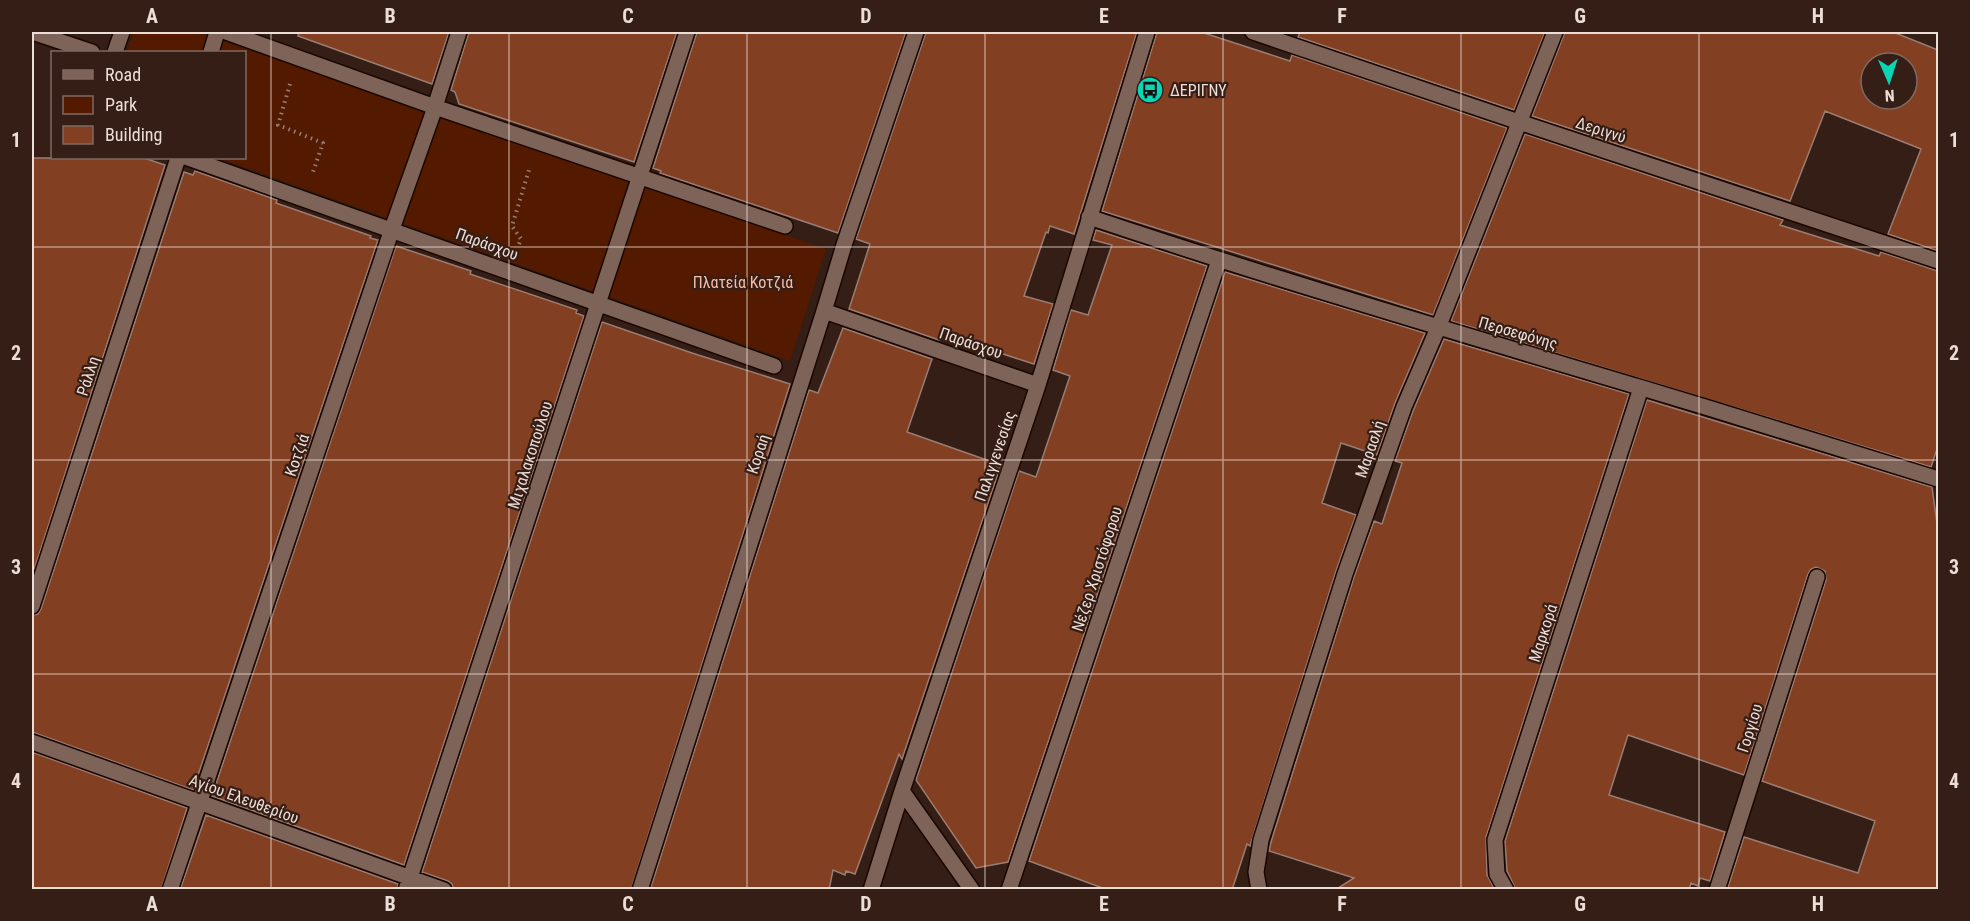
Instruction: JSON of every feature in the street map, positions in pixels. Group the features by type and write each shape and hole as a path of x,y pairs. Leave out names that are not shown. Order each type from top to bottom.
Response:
{"street":[{"path":"32,32 89,51"},
{"path":"115,51 122,32"},
{"path":"211,51 217,32"},
{"path":"226,32 785,226"},
{"name":"Κοτζιά","path":"170,890 459,32"},
{"name":"Μιχαλακοπούλου","path":"408,883 687,32"},
{"name":"Κοραή","path":"640,890 844,245 916,32"},
{"name":"Παλιγγενεσίας","path":"871,890 1038,385 1147,32"},
{"name":"Δεριγνύ","path":"1253,32 1938,261"},
{"name":"Μαρασλή","path":"1259,890 1257,872 1261,840 1345,574 1404,407 1438,328 1555,32"},
{"name":"Ράλλη","path":"32,606 178,159"},
{"name":"Παράσχου","path":"191,159 774,366"},
{"name":"Περσεφόνης","path":"1089,217 1438,328 1938,479"},
{"name":"Nέζερ Χριστόφορου","path":"1009,890 1219,260"},
{"name":"Παράσχου","path":"824,311 1038,385"},
{"name":"Μαρκορά","path":"1506,890 1497,874 1496,840 1641,388"},
{"name":"Γοργίου","path":"1717,890 1817,577"},
{"name":"Αγίου Ελευθερίου","path":"32,742 199,802 408,883 444,890"},
{"path":"902,791 972,890"}],"path":[{"path":"297,57 278,125 322,143 305,199"},
{"path":"512,272 521,239 512,226 532,160"}],"green space":[{"name":"Πλατεία Κοτζιά","path":"133,32 196,32 826,249 790,361 221,159 246,159 246,51 127,51"}],"building":[{"path":"299,32 449,32 432,84 298,36"},
{"path":"469,32 677,32 634,162 459,104 455,92 451,90"},
{"path":"697,32 906,32 838,233 660,173 661,171 653,168"},
{"path":"926,32 1137,32 1074,234 1050,226 1024,296 1053,304 1034,364 941,334 939,340 849,309 870,244 856,239"},
{"path":"1157,32 1201,32 1290,61 1292,55 1507,128 1433,315 1102,211"},
{"path":"1300,32 1545,32 1514,110 1298,37"},
{"path":"1565,32 1893,32 1938,50 1938,251 1888,234 1921,149 1825,111 1790,201 1532,116"},
{"path":"1525,134 1783,220 1780,225 1879,256 1881,252 1938,271 1938,446 1931,467 1451,321"},
{"path":"32,158 147,159 165,165 32,576"},
{"path":"195,171 378,240 193,790 32,732 32,615 38,614 41,609 184,172 193,175"},
{"path":"1096,230 1207,266 1008,862 976,868 916,780 1019,471 1036,477 1070,376 1053,370 1071,310 1088,315 1112,245 1093,240"},
{"path":"396,246 577,310 576,313 584,316 404,865 212,796"},
{"path":"1225,272 1425,333 1395,403 1377,455 1341,443 1322,503 1356,515 1336,571 1250,846 1247,844 1232,890 1108,890 1029,861"},
{"path":"602,322 790,384 631,890 454,890 448,881 422,872"},
{"path":"843,328 932,359 907,432 1001,465 902,759 899,754 855,874 846,871 845,875 833,870 829,890 650,890 809,390 818,393"},
{"path":"1444,339 1629,394 1486,837 1487,875 1495,890 1335,890 1354,878 1269,851 1354,577 1374,521 1382,524 1402,463 1395,461 1413,411"},
{"path":"1647,400 1932,487 1938,531 1938,890 1736,890 1728,887 1744,837 1858,873 1875,821 1762,781 1826,580 1825,571 1816,567 1808,574 1744,775 1628,735 1609,795 1725,832 1710,881 1700,878 1698,886 1691,883 1689,890 1516,890 1507,871 1505,841"},
{"path":"32,752 187,808 161,890 32,890"},
{"path":"206,815 398,884 397,890 180,890"}],"place":[{"name":"ΔΕΡΙΓΝΥ","path":"1150,90"}]}
